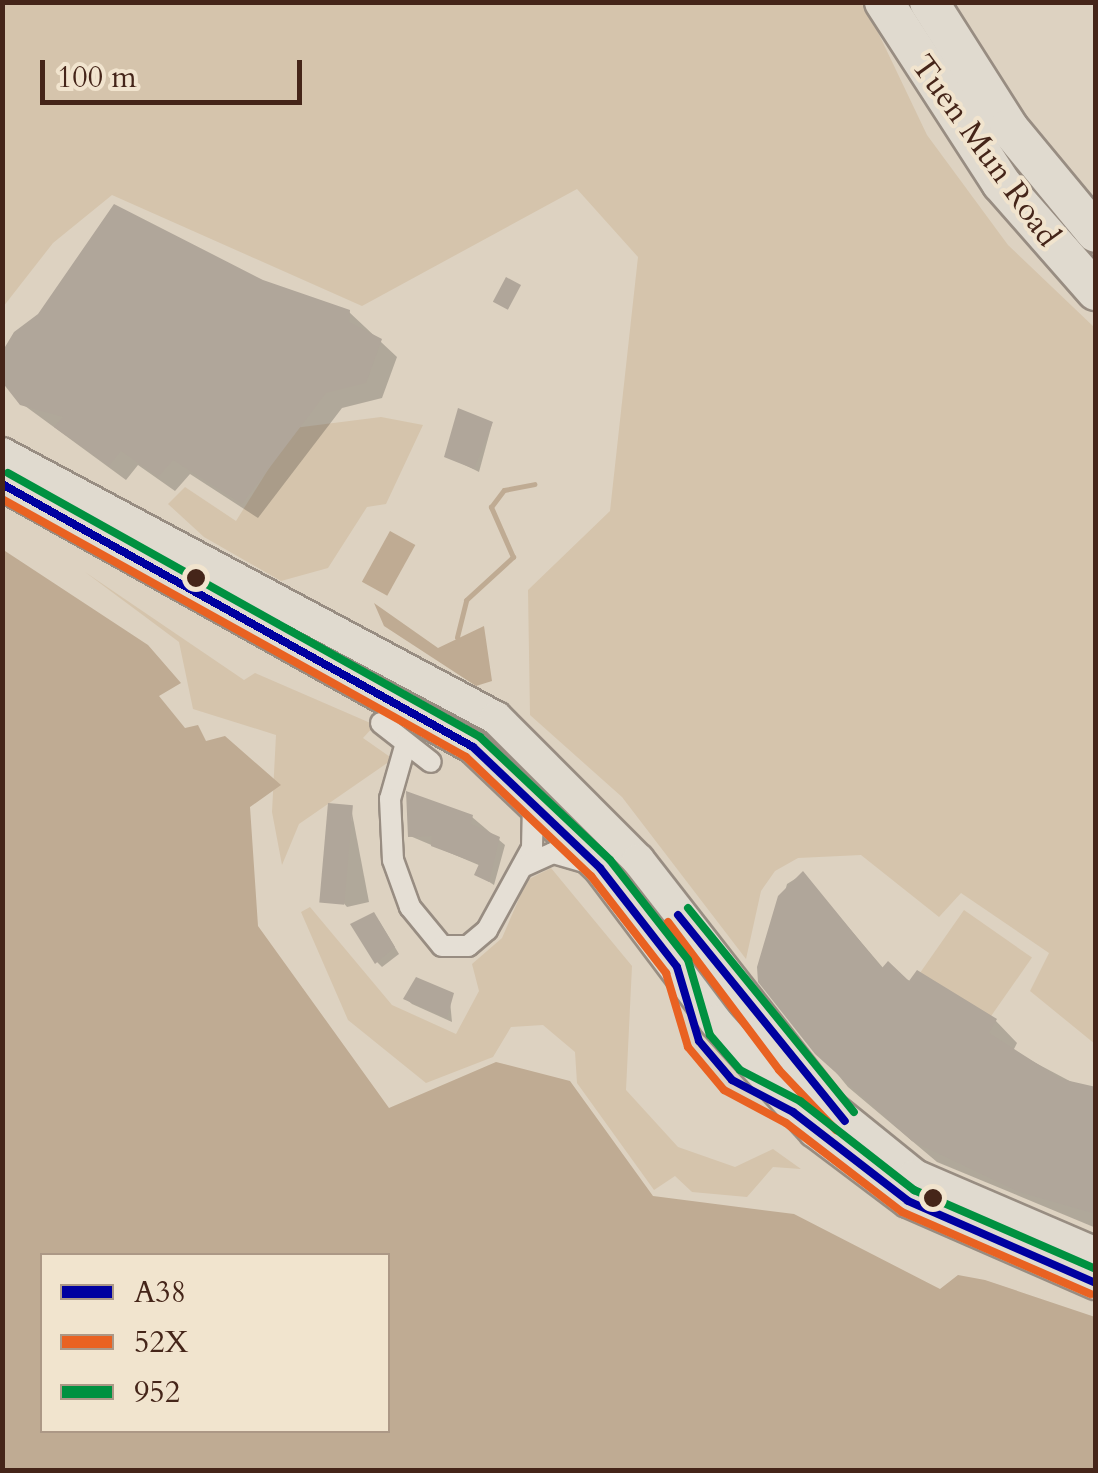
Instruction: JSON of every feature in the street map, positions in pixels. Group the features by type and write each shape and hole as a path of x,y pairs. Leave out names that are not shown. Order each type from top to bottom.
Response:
{"highway":[{"name":"Tuen Mun Road","path":"884,2 1000,183 1096,291"},
{"name":"Tuen Mun Road","path":"928,2 1016,138 1096,233"}],"main road":[{"path":"2,454 496,718 638,860 831,1108 916,1176 1096,1254"},
{"path":"2,484 406,702 528,792 600,868 766,1083 854,1165 965,1231 1096,1283"}],"street":[{"path":"381,724 431,762"},
{"path":"406,743 390,799 390,843 402,891 432,939 455,948 478,940 524,866 537,828 528,792"},
{"path":"524,866 553,854 600,868"}],"shaded area":[{"path":"3,3 864,3 927,135 1008,245 1095,328 1095,1044 1030,991 1049,953 961,893 939,917 861,855 798,858 775,871 761,891 746,959 622,797 530,715 528,590 610,511 638,257 577,189 362,306 112,195 53,243 3,307"},
{"path":"381,417 423,425 386,504 367,507 328,568 281,581 204,537 168,504 185,487 236,521 294,428"},
{"path":"390,531 415,545 387,596 362,582"},
{"path":"2,549 148,645 181,683 159,696 185,728 198,725 206,741 225,736 281,785 250,807 258,926 389,1108 496,1062 570,1081 653,1196 794,1214 940,1289 958,1275 985,1280 1095,1317 1095,1470 3,1470"},
{"path":"85,572 244,680 255,673 375,725 363,738 393,759 299,824 282,865 272,812 276,735 193,709 179,642"},
{"path":"374,603 438,648 484,626 492,681 476,686 384,626"},
{"path":"551,868 632,966 626,1090 678,1147 735,1167 773,1149 801,1169 773,1167 747,1197 692,1192 675,1176 654,1190 577,1083 575,1052 543,1025 511,1027 493,1057 426,1083 348,1020 301,912 310,907 392,1005 456,1034 479,991 472,964 502,938 527,880"},
{"path":"964,910 1032,958 987,1022 919,974"}],"building":[{"path":"114,204 263,280 350,310 349,322 382,339 366,383 326,393 242,504 173,460 158,477 121,451 109,466 54,427 63,417 20,405 2,382 2,352 14,332 38,314"},
{"path":"506,277 521,285 508,310 493,302"},
{"path":"458,408 493,422 474,469 444,457"},
{"path":"406,791 473,815 471,824 500,837 489,882 474,875 479,864 431,846 432,836 408,837"},
{"path":"328,803 353,805 344,905 319,903"},
{"path":"803,871 882,968 888,961 909,981 917,970 997,1019 989,1033 1061,1079 1096,1087 1096,1214 1019,1192 912,1141 815,1054 758,982 757,967 778,896"},
{"path":"374,912 395,947 375,964 350,924"},
{"path":"416,977 454,993 447,1018 403,999"}],"waterway":[{"path":"457,637 466,600 513,557 491,507 504,490 534,484"}],"transit line":[{"name":"952","path":"8,473 480,737 610,860 688,960 710,1035 740,1070 800,1101 914,1190 1096,1269"},
{"name":"A38","path":"2,484 473,747 600,868 677,967 699,1041 732,1080 793,1112 908,1201 1096,1283"},
{"name":"52X","path":"2,499 466,757 591,876 666,973 688,1047 724,1090 786,1123 902,1212 1091,1294"},
{"name":"952","path":"688,908 854,1112"},
{"name":"A38","path":"678,915 845,1121"},
{"name":"52X","path":"668,922 779,1070 836,1130"}]}
